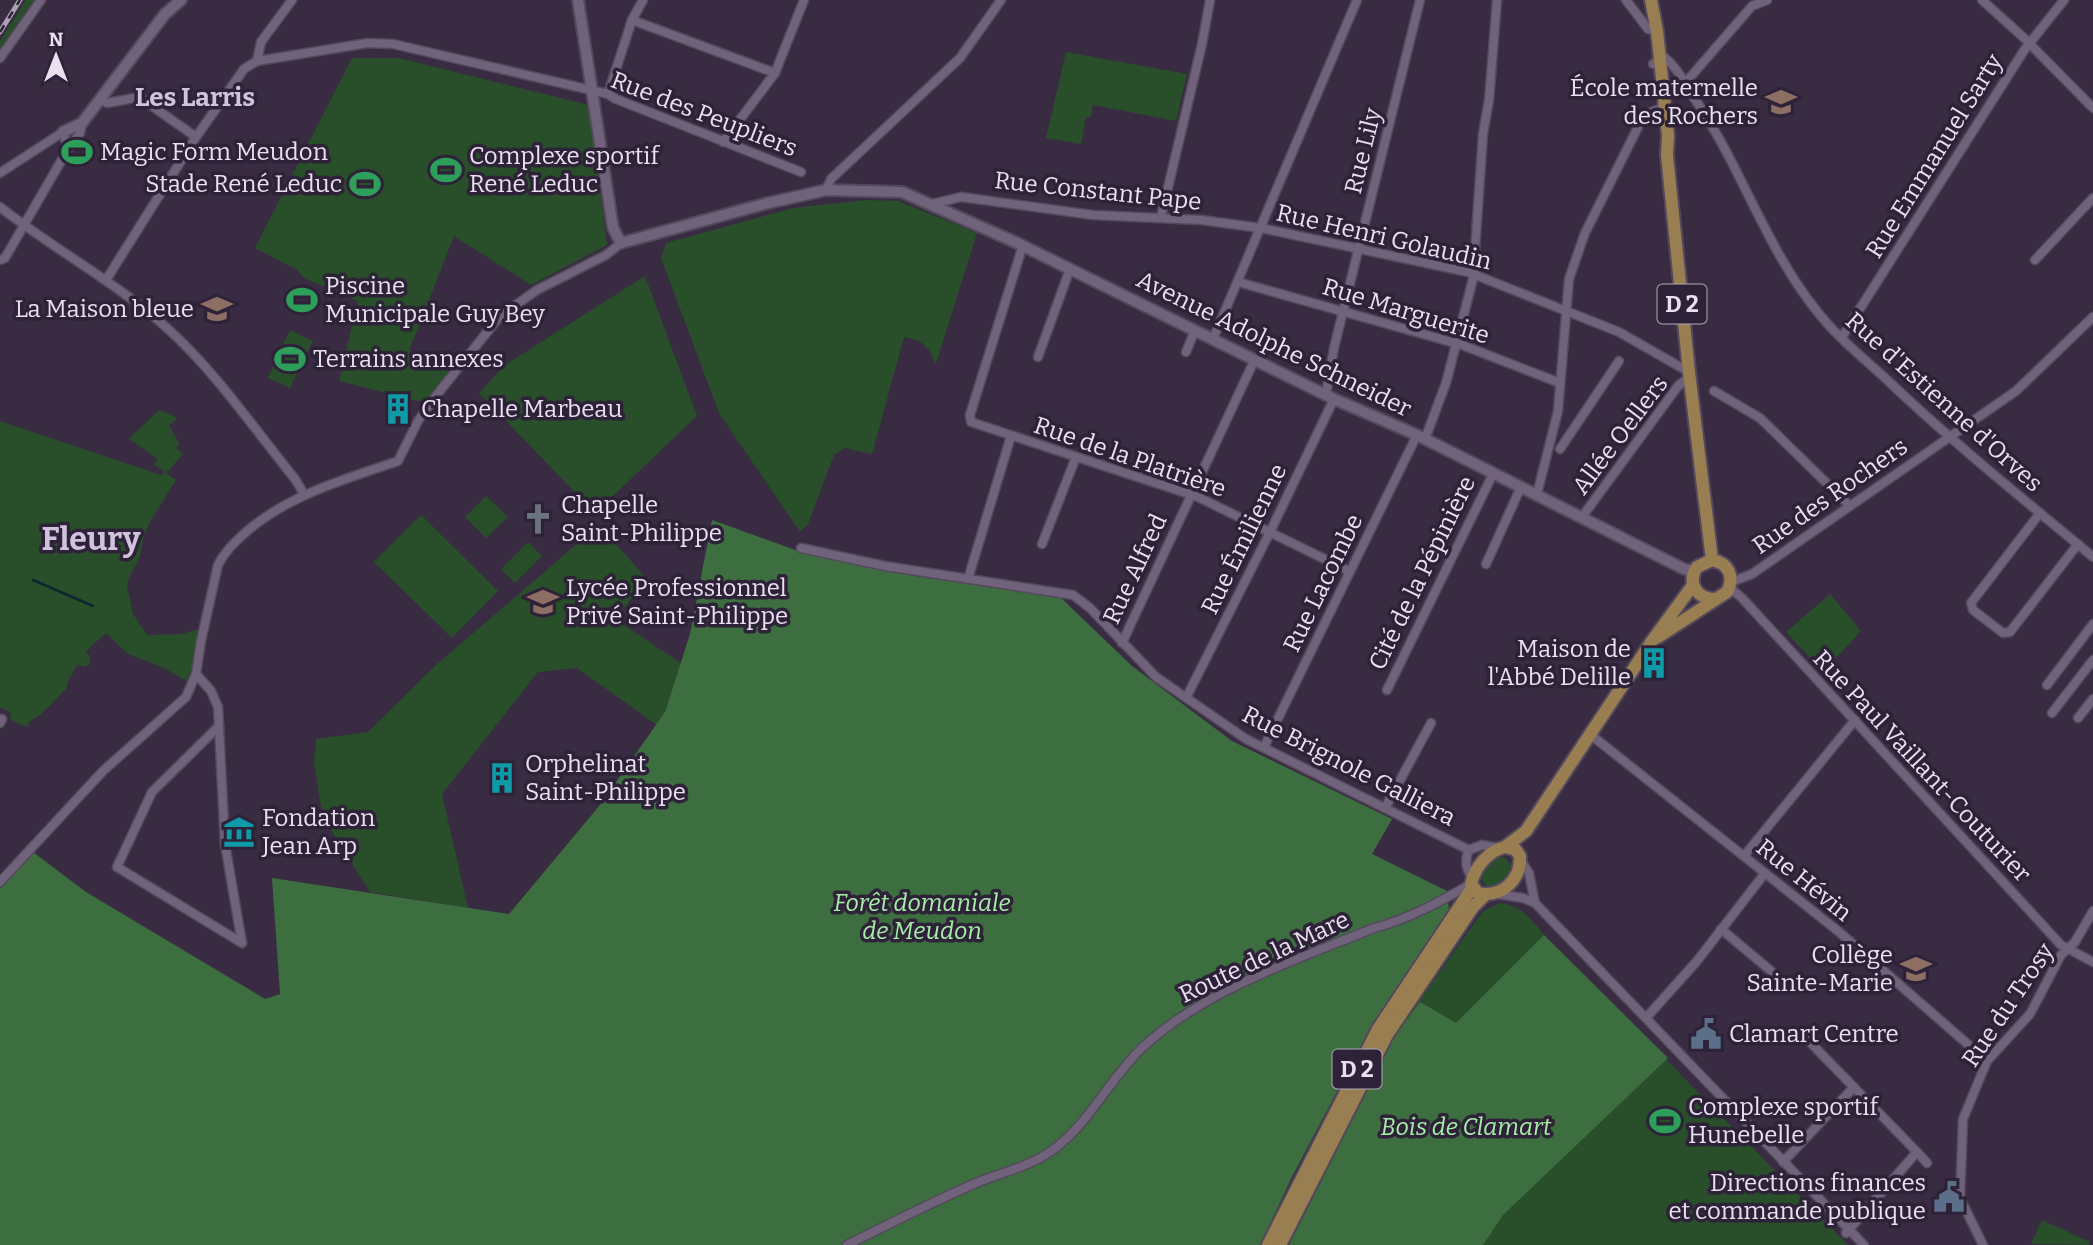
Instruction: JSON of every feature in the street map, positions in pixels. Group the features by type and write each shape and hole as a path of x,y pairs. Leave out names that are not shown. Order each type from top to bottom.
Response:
{"main road":[{"name":"D 2","path":"1653,30 1661,108 1668,136 1667,155 1689,375 1712,560"},
{"path":"1526,831 1516,878 1507,887 1490,894 1478,893 1472,884 1482,861 1526,831 1652,641 1693,585 1694,571 1701,563 1712,560 1727,566 1730,585 1723,596 1714,599 1652,641"},
{"path":"1693,585 1701,596 1714,599"},
{"path":"1502,847 1515,849 1521,858"},
{"name":"D 2","path":"1268,1245 1378,1029 1472,884"},
{"name":"D 2","path":"1280,1245 1387,1035 1473,907 1490,894"}],"street":[{"path":"0,58 33,7 41,0"},
{"path":"0,173 63,132 82,123 166,14 181,0"},
{"path":"106,280 196,137 244,69 257,61 261,42 292,0"},
{"path":"0,881 103,771 186,697 196,674 207,613 218,565 223,555 258,522 304,494 398,461 429,405 500,316 537,290 606,255 621,243 613,228 578,0"},
{"path":"608,94 632,20 643,0"},
{"path":"723,142 775,73 804,0"},
{"path":"826,190 831,178 960,58 1001,0"},
{"path":"1161,217 1210,0"},
{"path":"1213,339 1357,0"},
{"name":"Rue Lily","path":"1330,396 1334,348 1420,0"},
{"name":"Rue Lacombe","path":"1264,747 1349,571 1421,437 1446,383 1470,296 1497,0"},
{"path":"1626,0 1653,30"},
{"path":"1686,82 1752,6 1768,0"},
{"path":"1982,0 2093,108"},
{"name":"Rue Emmanuel Sarty","path":"1842,337 2029,44 2064,0"},
{"path":"632,20 775,73"},
{"name":"Rue des Peupliers","path":"257,61 368,43 393,44 608,94 616,100 801,172"},
{"name":"Rue d'Estienne d'Orves","path":"1656,62 1664,57 1675,66 1686,82 1735,167 1760,222 1817,313 1949,438 2093,557"},
{"path":"101,99 107,103 142,99 196,137"},
{"path":"1537,494 1556,420 1569,279 1585,233 1644,115 1661,108"},
{"path":"0,260 5,258 80,133 82,123"},
{"path":"63,132 68,149"},
{"name":"Avenue Adolphe Schneider","path":"621,243 768,202 826,190 902,192 1070,268 1330,396 1421,437 1678,566 1694,571"},
{"name":"Rue Constant Pape","path":"932,204 961,197 1093,215 1161,217 1261,228"},
{"path":"2035,260 2093,198"},
{"path":"0,207 88,271 119,288 170,331 210,374 295,479 304,494"},
{"name":"Rue Henri Golaudin","path":"1261,228 1473,273 1619,332 1689,375"},
{"name":"Rue de la Platrière","path":"1023,246 970,419 975,424 1191,495 1349,571"},
{"path":"1038,357 1070,268"},
{"name":"Rue Marguerite","path":"1238,282 1456,343 1560,383"},
{"name":"Rue des Rochers","path":"1730,585 1752,574 2021,387 2093,317"},
{"path":"1186,352 1195,330"},
{"name":"Rue Alfred","path":"1122,643 1255,359"},
{"path":"1560,449 1619,361"},
{"name":"Allée Oellers","path":"1582,517 1678,386 1689,375"},
{"path":"1714,391 1760,418 1850,506"},
{"name":"Rue Émilienne","path":"1187,696 1270,532 1330,396"},
{"path":"968,579 1011,436"},
{"path":"1042,544 1076,457"},
{"name":"Cité de la Pépinière","path":"1387,690 1493,474"},
{"path":"1486,564 1521,487"},
{"path":"2040,513 1971,603 1973,610 2003,633 2010,632 2078,544"},
{"name":"Rue Brignole Galliera","path":"801,548 885,566 1073,595 1090,608 1156,677 1246,739 1469,850"},
{"name":"Rue Paul Vaillant-Couturier","path":"1730,585 2053,937 2068,949 2093,962"},
{"path":"2047,685 2093,624"},
{"path":"2052,713 2093,660"},
{"path":"196,674 211,691 218,707 219,726 225,844 242,943 117,867 152,792 219,726"},
{"path":"2078,718 2093,699"},
{"path":"1744,856 1855,720"},
{"path":"1385,808 1431,723"},
{"name":"Rue Hévin","path":"1591,735 1838,932 1987,1061"},
{"path":"1472,884 1467,871 1466,856 1469,850 1482,845 1502,847"},
{"path":"1521,858 1529,873 1535,903"},
{"path":"1646,1018 1697,961 1765,873"},
{"name":"Route de la Mare","path":"846,1245 975,1184 1041,1157 1078,1127 1112,1081 1142,1047 1179,1017 1247,981 1392,923 1472,884"},
{"path":"1490,894 1523,898 1535,903 1783,1162 1787,1171 1864,1245"},
{"name":"Rue du Trosy","path":"1983,1245 1959,1193 1963,1119 1987,1061 2030,1014 2061,956 2075,943 2093,911"},
{"path":"1721,929 1771,971"},
{"path":"1804,1036 1927,1163"},
{"path":"1783,1162 1854,1087"},
{"path":"1848,1231 1917,1152"},
{"path":"1848,1231 1858,1245"}],"green space":[{"path":"26,0 37,0 0,52 0,41"},
{"path":"1066,52 1187,74 1176,121 1093,105 1091,117 1086,117 1081,144 1046,138"},
{"name":"Complexe sportif René Leduc","path":"352,58 399,58 589,105 607,245 531,285 454,236 409,351 449,371 426,403 339,381 358,301 304,278 297,270 255,248"},
{"path":"866,200 898,201 977,233 936,364 925,345 904,337 872,454 845,448 834,455 808,524 800,532 719,413 661,258 666,243 793,208"},
{"path":"645,276 697,416 595,513 479,393 505,365"},
{"name":"Terrains annexes","path":"290,330 313,341 290,388 268,378"},
{"path":"159,410 177,418 169,426 180,444 176,448 183,454 166,473 176,480 144,535 140,556 127,586 133,614 147,635 182,634 198,629 194,661 187,681 164,668 128,654 106,633 86,651 91,658 89,665 84,667 78,664 66,689 29,722 28,727 11,720 10,712 0,707 0,421 161,475 164,471 154,465 158,459 129,439"},
{"path":"486,496 508,517 486,538 465,517"},
{"path":"421,515 498,591 452,638 374,562"},
{"name":"Forêt domaniale de Meudon","path":"712,520 801,552 921,577 1058,595 1132,666 1232,741 1392,819 1372,854 1447,891 1449,910 1372,1025 1293,1175 1260,1245 0,1245 0,888 33,852 86,892 265,999 280,994 272,878 509,914 600,805 665,712 690,634"},
{"path":"599,525 647,579 615,619 681,663 665,712 657,725 577,668 538,672 442,794 468,908 370,892 323,818 314,763 316,739 368,732 436,665"},
{"path":"528,542 542,556 515,583 501,569"},
{"path":"1830,594 1861,631 1823,672 1786,632"},
{"path":"1504,857 1511,864 1508,876 1497,886 1486,886 1480,878 1483,870 1491,861"},
{"name":"Bois de Clamart","path":"1499,903 1513,906 1530,918 1848,1245 1289,1245 1394,1037 1482,912"},
{"name":"Bois de Clamart","path":"1544,935 1668,1058 1503,1215 1483,1245 1289,1245 1394,1037 1420,1002 1456,1023"},
{"path":"2042,1220 2090,1242 2089,1245 2031,1244"}],"waterway":[{"path":"33,580 93,606"}],"railway":[{"path":"0,32 20,0"}],"place":[{"name":"École maternelle des Rochers","path":"1781,102"},
{"name":"Magic Form Meudon","path":"77,152"},
{"name":"Complexe sportif René Leduc","path":"446,170"},
{"name":"Stade René Leduc","path":"365,184"},
{"name":"Piscine Municipale Guy Bey","path":"302,300"},
{"name":"La Maison bleue","path":"217,309"},
{"name":"Terrains annexes","path":"290,359"},
{"name":"Chapelle Marbeau","path":"398,409"},
{"name":"Chapelle Saint-Philippe","path":"538,519"},
{"name":"Lycée Professionnel Privé Saint-Philippe","path":"543,602"},
{"name":"Maison de l'Abbé Delille","path":"1654,663"},
{"name":"Orphelinat Saint-Philippe","path":"502,778"},
{"name":"Fondation Jean Arp","path":"239,832"},
{"name":"Collège Sainte-Marie","path":"1916,969"},
{"name":"Clamart Centre","path":"1706,1034"},
{"name":"Complexe sportif Hunebelle","path":"1665,1121"},
{"name":"Directions finances et commande publique","path":"1949,1197"}],"district":[{"name":"Les Larris","path":"195,97"},
{"name":"Fleury","path":"91,539"}]}
